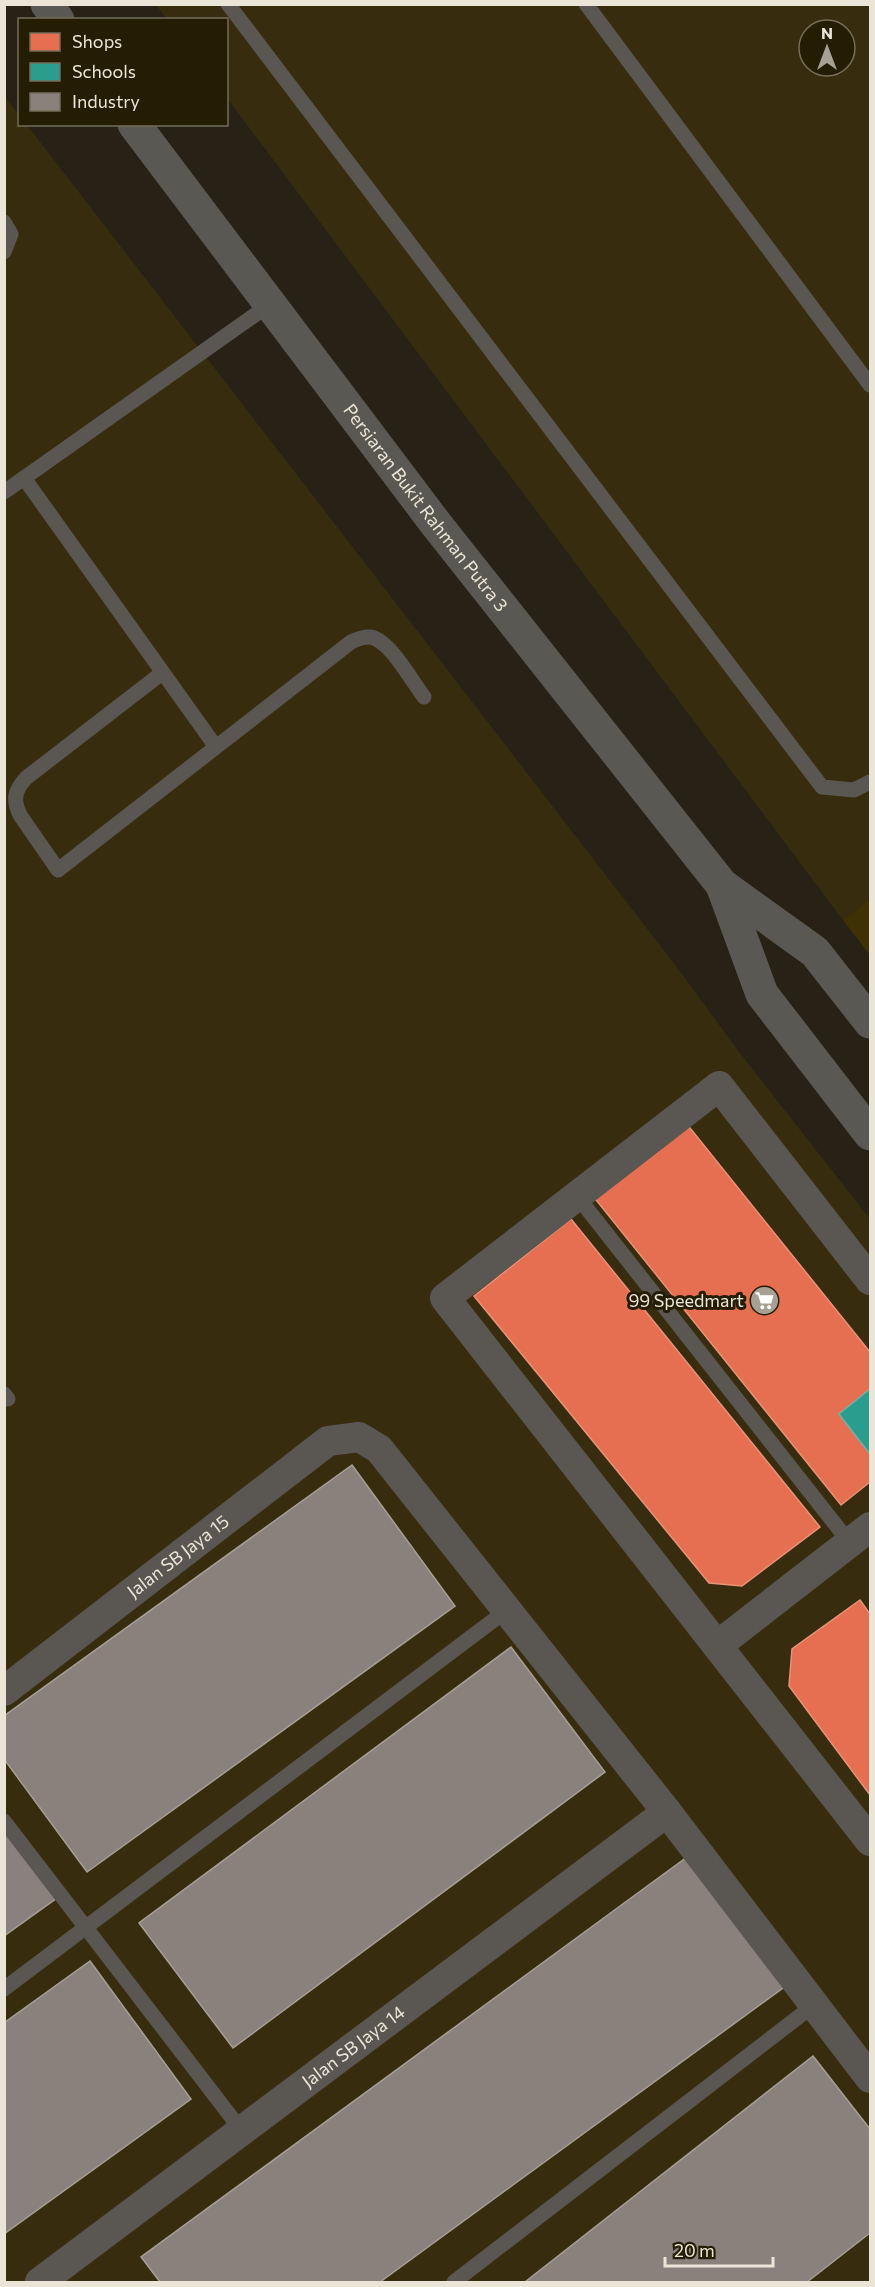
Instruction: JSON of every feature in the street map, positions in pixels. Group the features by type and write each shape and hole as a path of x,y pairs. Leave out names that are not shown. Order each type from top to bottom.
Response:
{"main road":[{"path":"47,4 57,18"},
{"name":"Persiaran Bukit Rahman Putra 3","path":"135,126 436,524 722,885 815,952 870,1022"},
{"name":"Persiaran Bukit Rahman Putra 3","path":"722,885 762,994 870,1134"}],"street":[{"path":"870,1280 719,1086 445,1298 870,1841"},
{"name":"Jalan SB Jaya 15","path":"4,1691 328,1441 359,1437 379,1449 507,1610"},
{"path":"717,1646 860,1535"},
{"path":"507,1610 667,1812 870,2078"},
{"name":"Jalan SB Jaya 14","path":"53,2279 242,2131 667,1812"}],"lane":[{"path":"228,4 822,787 854,790 870,782"},
{"path":"586,4 870,385"},
{"path":"4,222 11,234 4,252"},
{"path":"4,492 269,305"},
{"path":"24,478 216,747"},
{"path":"162,673 18,786 15,806 58,870 351,642 372,637 381,641 389,648 424,697"},
{"path":"578,1196 860,1535"},
{"path":"4,1989 507,1610"},
{"path":"4,1821 242,2131"},
{"path":"454,2283 814,2005"}],"shaded area":[{"path":"156,5 870,5 870,899 843,920 228,99 228,18 166,18"},
{"path":"4,96 18,114 18,126 28,126 682,974 739,1052 870,1219 870,2282 5,2282"},
{"path":"870,899 870,955 843,920"}],"building: Shops":[{"path":"686,1123 870,1352 870,1389 839,1414 870,1454 870,1482 841,1505 593,1196"},
{"path":"571,1219 820,1527 742,1586 709,1583 474,1296"},
{"path":"860,1600 870,1614 870,1795 789,1686 792,1649"}],"building: Schools":[{"path":"870,1389 870,1454 839,1414"}],"building: Industry":[{"path":"352,1465 455,1606 87,1872 4,1759 4,1716"},
{"path":"511,1647 605,1772 233,2048 139,1923"},
{"path":"4,1828 57,1898 4,1936"},
{"path":"687,1857 783,1988 380,2282 160,2282 141,2257"},
{"path":"90,1961 191,2099 4,2234 4,2023"},
{"path":"813,2056 870,2129 870,2233 807,2282 525,2282"}],"place":[{"name":"99 Speedmart","path":"765,1301"}]}
